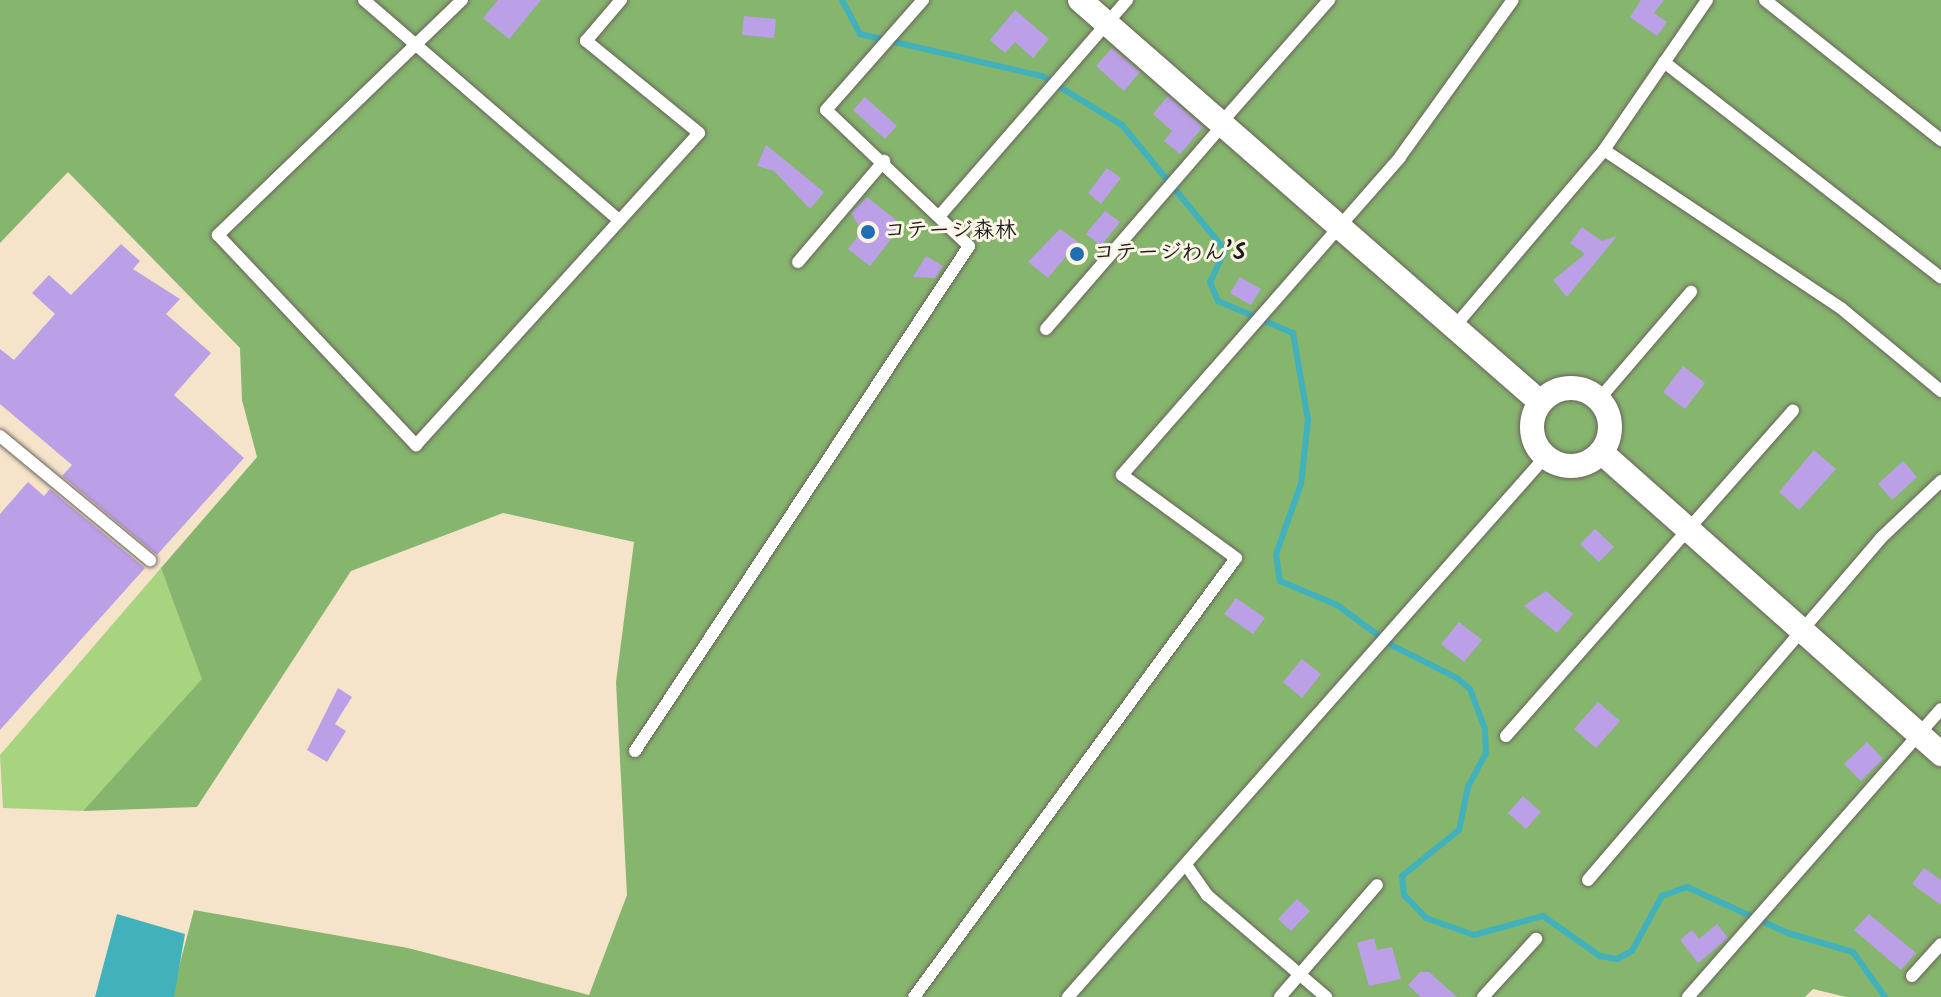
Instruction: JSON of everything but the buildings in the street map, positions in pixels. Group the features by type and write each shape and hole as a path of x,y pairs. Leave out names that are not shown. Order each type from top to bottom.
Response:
{"street":[{"path":"1080,0 1540,402"},
{"path":"1562,388 1600,398 1610,425 1601,452 1569,466 1545,457 1531,425 1540,402 1562,388"},
{"path":"1601,452 1941,754"}],"lane":[{"path":"364,0 619,220"},
{"path":"462,0 419,49 218,235 416,445 699,133 586,41 621,0"},
{"path":"635,751 969,246 942,213 826,110 923,0"},
{"path":"942,213 1127,0"},
{"path":"1046,329 1329,0"},
{"path":"914,997 1236,558 1122,475 1443,102 1513,0"},
{"path":"1455,326 1604,150 1707,0"},
{"path":"1765,0 1941,140"},
{"path":"1664,62 1941,278"},
{"path":"1604,150 1842,309 1941,391"},
{"path":"798,262 884,161"},
{"path":"1600,398 1691,292"},
{"path":"1506,736 1793,410"},
{"path":"0,436 150,560"},
{"path":"1068,997 1545,457"},
{"path":"1588,880 1881,538 1941,481"},
{"path":"1688,997 1941,709"},
{"path":"1186,865 1207,895 1326,997"},
{"path":"1280,997 1377,885"},
{"path":"1483,997 1536,939"},
{"path":"1912,976 1941,944"}],"green space":[{"path":"0,0 1941,0 1941,997 1846,997 1813,989 1805,997 171,997 194,910 408,948 589,995 627,895 616,682 634,542 503,513 351,571 197,807 83,811 202,679 161,568 257,457 242,400 240,348 68,172 0,243"},
{"path":"161,568 203,679 83,811 3,808 0,755"}],"water":[{"path":"117,914 185,934 174,997 95,997"}],"waterway":[{"path":"842,0 860,34 1042,76 1122,125 1225,250 1210,282 1218,301 1293,333 1308,420 1301,484 1276,554 1280,581 1337,605 1393,646 1457,678 1470,689 1485,729 1486,753 1468,787 1459,830 1402,876 1404,895 1426,918 1474,935 1543,916 1600,956 1617,959 1632,951 1662,896 1687,887 1788,933 1853,952 1885,997"}],"place":[{"name":"コテージ森林","path":"868,232"},
{"name":"コテージわん’S","path":"1077,254"}]}
